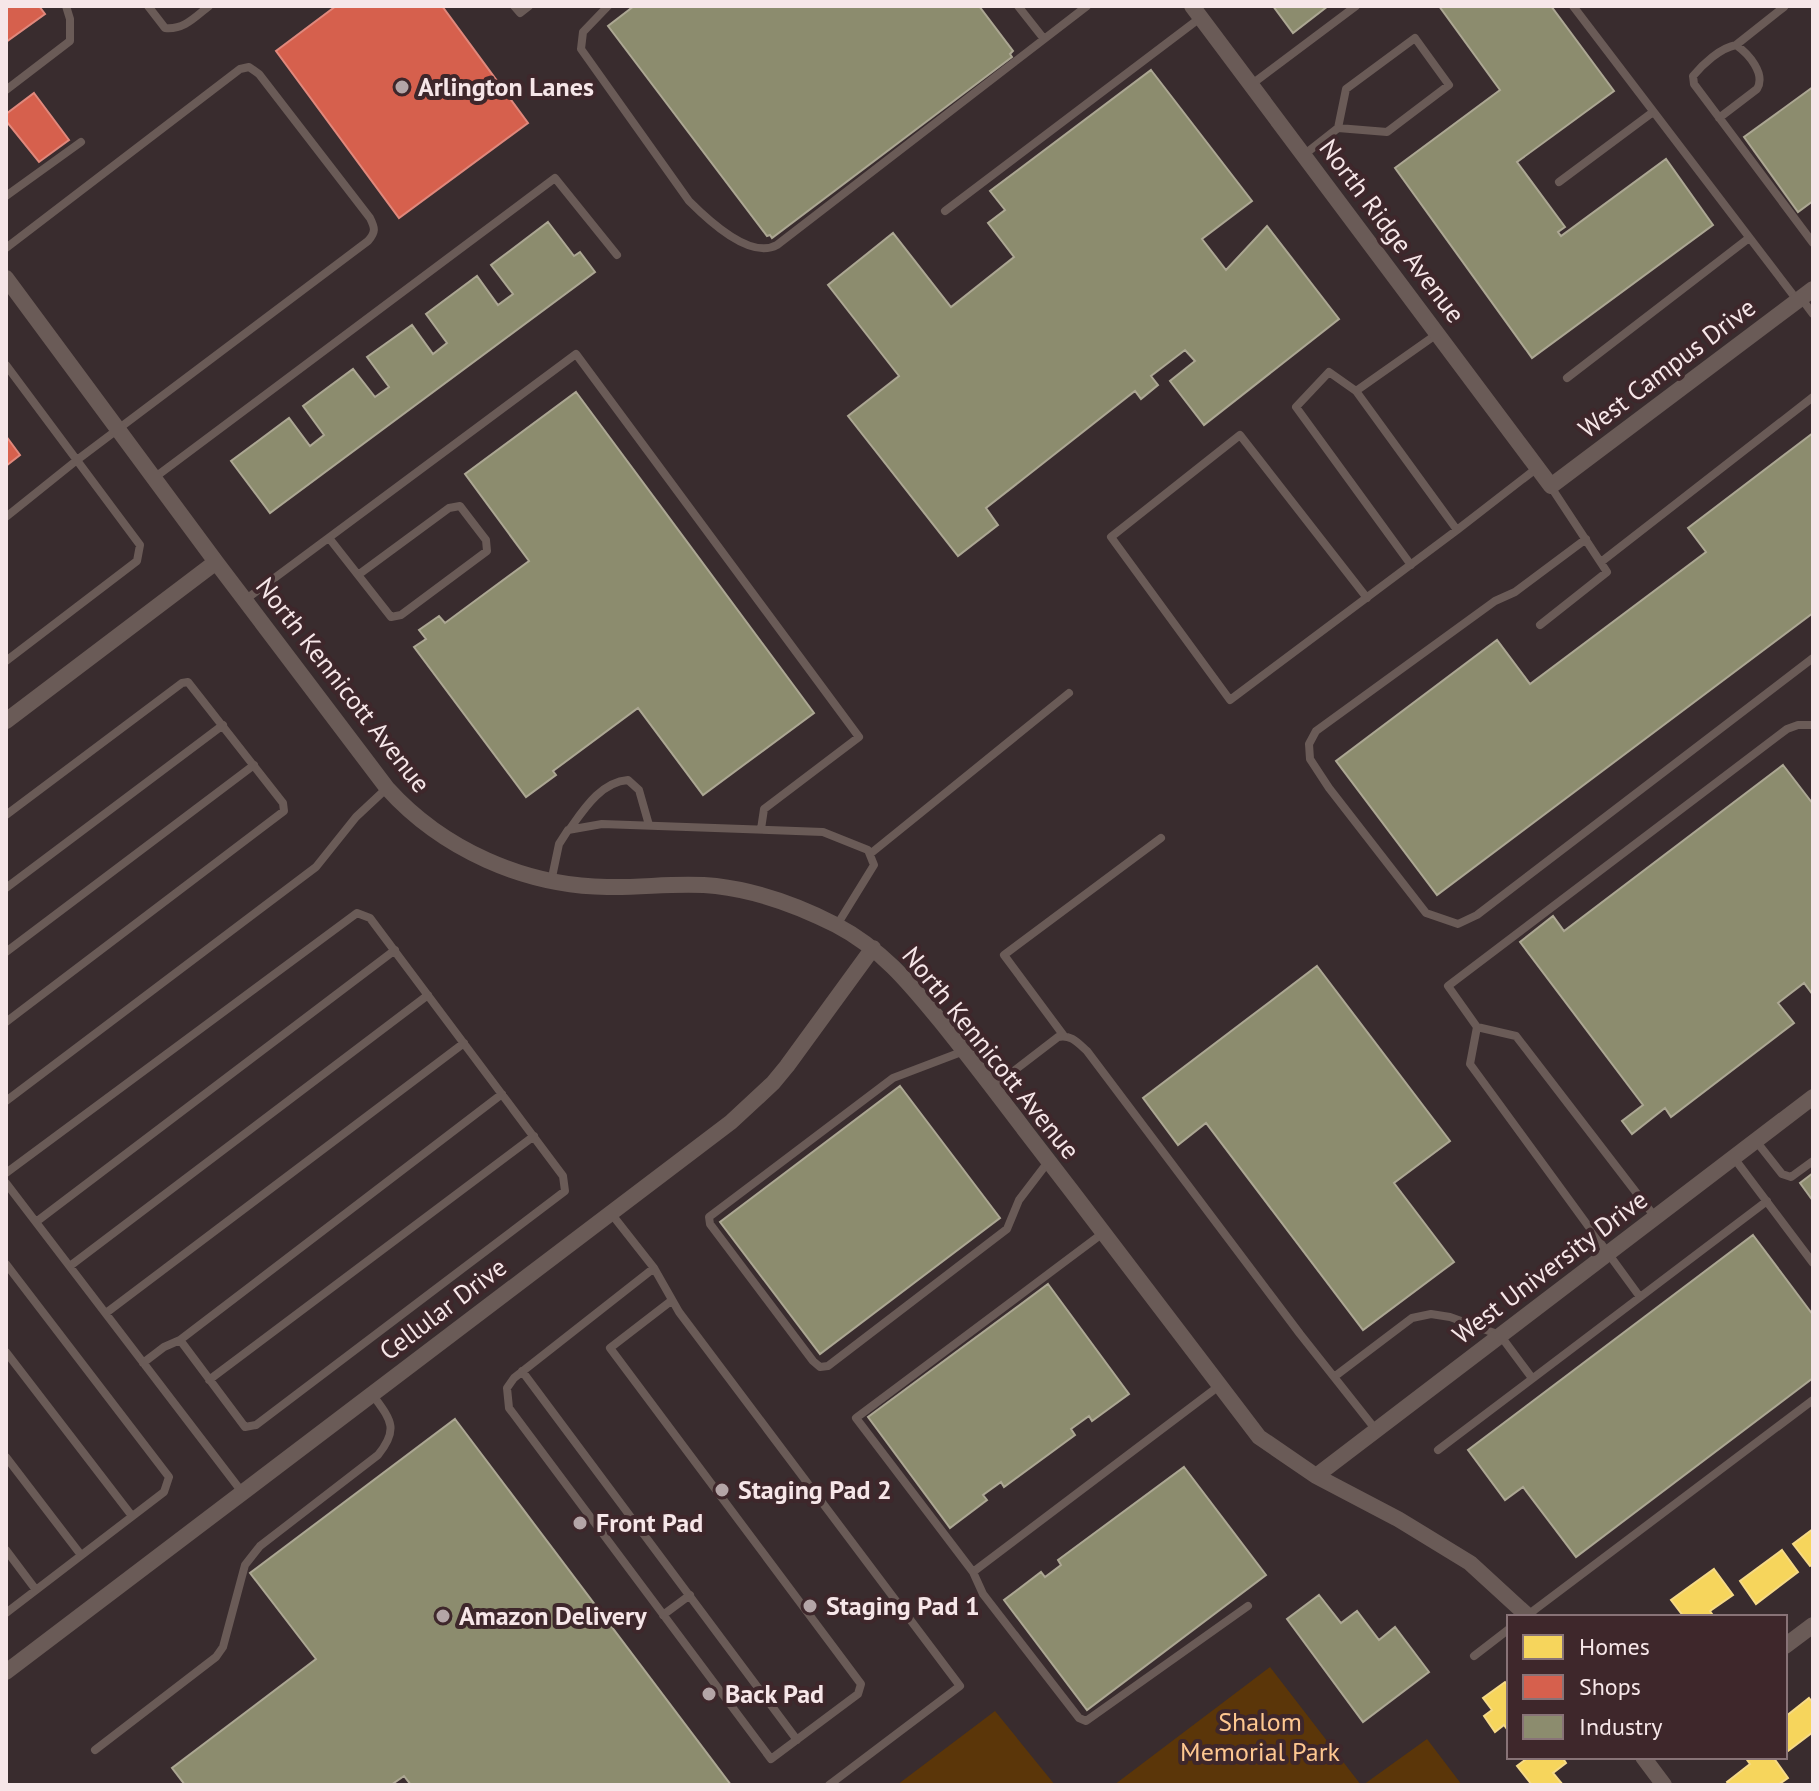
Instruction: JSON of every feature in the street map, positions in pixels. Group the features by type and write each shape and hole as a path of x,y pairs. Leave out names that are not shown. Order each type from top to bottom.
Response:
{"street":[{"name":"North Ridge Avenue","path":"1197,12 1551,486"},
{"name":"North Kennicott Avenue","path":"6,278 216,562 387,788 409,811 466,850 498,865 551,882 607,887 702,885 726,888 782,901 837,926 873,948 905,978 964,1051 1259,1437 1316,1476 1398,1519 1470,1563 1526,1615"},
{"name":"West Campus Drive","path":"1551,486 1804,296"},
{"path":"6,721 216,562"},
{"name":"Cellular Drive","path":"6,1672 731,1122 773,1083 873,948"},
{"name":"West University Drive","path":"1316,1476 1813,1097"},
{"path":"1787,1644 1813,1625"},
{"path":"1644,1759 1664,1785"}],"lane":[{"path":"6,90 70,41 70,19 66,6"},
{"path":"148,6 165,28 173,29 182,27 209,6"},
{"path":"514,6 520,13 529,6"},
{"path":"608,6 583,32 581,49 689,201 743,244 761,250 777,245 1087,6"},
{"path":"1018,6 1044,39"},
{"path":"1252,84 1356,6"},
{"path":"1573,6 1749,238 1804,296 1813,314"},
{"path":"1784,7 1736,45 1728,46 1693,76 1694,84 1813,243"},
{"path":"945,211 1197,12"},
{"path":"1305,154 1338,128 1346,89 1415,38 1449,85 1387,132 1338,128"},
{"path":"1719,118 1757,89 1761,82 1761,76 1736,45"},
{"path":"6,248 240,69 249,67 259,74 375,228 374,235 368,241 6,517"},
{"path":"1559,182 1653,112"},
{"path":"6,196 81,142"},
{"path":"154,479 555,178 617,255"},
{"path":"1567,378 1749,238"},
{"path":"1356,391 1438,333"},
{"path":"245,600 576,354 859,737 764,809 761,829"},
{"path":"6,365 140,545 137,561 6,661"},
{"path":"1411,565 1296,407 1329,372 1356,391 1457,530"},
{"path":"1601,562 1813,397"},
{"path":"1367,598 1240,435 1111,537 1230,700 1367,598 1411,565 1537,468"},
{"path":"1540,625 1607,572 1551,486"},
{"path":"329,538 358,575 391,617 401,615 487,551 486,540 460,506 449,508 358,575"},
{"path":"1586,539 1316,731 1309,744 1310,759 1329,788 1426,913 1458,924 1477,915 1813,658"},
{"path":"6,815 182,683 188,682 283,803 284,811 6,1022"},
{"path":"870,854 1069,693"},
{"path":"6,888 223,725"},
{"path":"1655,1217 1516,1036 1477,1027 1448,986 1787,729 1813,725"},
{"path":"6,952 254,765"},
{"path":"551,882 559,844 586,805 615,781 628,780 639,790 649,825"},
{"path":"6,1101 316,867 356,817 387,788"},
{"path":"568,830 602,824 823,832 868,850 874,865 837,926"},
{"path":"1064,1036 1004,955 1161,838"},
{"path":"6,1173 357,913 370,918 563,1176 565,1191 256,1425 245,1427 180,1340"},
{"path":"36,1222 395,950"},
{"path":"70,1266 428,995"},
{"path":"1477,1027 1470,1064 1640,1297"},
{"path":"992,1088 1058,1037 1074,1039 1087,1051 1376,1430"},
{"path":"106,1313 464,1043"},
{"path":"964,1051 893,1078 709,1217 710,1224 813,1361 820,1367 828,1366 1007,1229 1019,1200 1049,1161"},
{"path":"143,1363 164,1347 180,1340 502,1094"},
{"path":"209,1380 534,1136"},
{"path":"1756,1141 1782,1174 1791,1177 1813,1161"},
{"path":"1734,1157 1813,1263"},
{"path":"6,1183 242,1492"},
{"path":"1438,1450 1767,1201"},
{"path":"610,1212 654,1268 671,1301 960,1686 829,1785"},
{"path":"1103,1233 856,1418 973,1572 983,1594 1079,1718 1086,1721 1248,1606"},
{"path":"6,1264 169,1477 164,1492 6,1613"},
{"path":"654,1268 522,1371 507,1388 509,1408 771,1759 858,1694 861,1684 610,1348 671,1301"},
{"path":"1334,1377 1412,1318 1431,1314 1450,1317 1500,1335 1532,1378"},
{"path":"6,1352 132,1516"},
{"path":"522,1371 797,1740"},
{"path":"973,1572 1220,1386"},
{"path":"95,1750 216,1657 223,1647 250,1556 378,1455 386,1445 390,1438 390,1420 372,1393"},
{"path":"1528,1615 1813,1400"},
{"path":"6,1457 81,1555"},
{"path":"6,1550 36,1590"},
{"path":"663,1615 690,1595"},
{"path":"1474,1656 1507,1631"}],"green space":[{"name":"Shalom Memorial Park","path":"1270,1667 1361,1785 1114,1785"},
{"path":"995,1711 1055,1785 897,1785"},
{"name":"Shalom Memorial Park","path":"1427,1739 1462,1785 1363,1785"}],"building: Homes":[{"path":"1813,1529 1813,1564 1810,1566 1793,1544"},
{"path":"1782,1550 1798,1572 1756,1604 1740,1581"},
{"path":"1714,1569 1733,1595 1710,1611 1713,1615 1682,1615 1671,1600"},
{"path":"1505,1682 1507,1684 1507,1729 1504,1725 1495,1732 1484,1716 1492,1710 1483,1698"},
{"path":"1809,1698 1813,1703 1813,1732 1788,1751 1787,1750 1787,1715"},
{"path":"1526,1759 1563,1759 1566,1763 1553,1773 1563,1785 1532,1785 1517,1766"},
{"path":"1746,1759 1774,1759 1788,1778 1778,1785 1729,1785 1727,1782 1750,1764"}],"building: Shops":[{"path":"6,6 39,6 45,14 6,42"},
{"name":"Arlington Lanes","path":"336,6 442,6 528,123 399,218 276,51"},
{"path":"34,93 69,140 39,162 6,121 6,114"},
{"path":"6,436 20,455 6,466"}],"building: Industry":[{"path":"634,6 979,6 1013,51 1010,54 1012,57 772,238 767,236 608,26"},
{"path":"1273,6 1328,6 1293,33"},
{"path":"1439,6 1551,6 1614,91 1517,162 1565,227 1558,232 1561,236 1666,159 1713,225 1532,358 1395,168 1500,90"},
{"path":"1151,70 1252,201 1202,239 1226,270 1267,226 1339,319 1204,425 1170,381 1195,361 1185,350 1151,376 1158,385 1141,399 1135,391 986,508 998,525 958,556 848,416 899,376 828,285 893,233 951,307 1014,257 988,223 1005,210 990,191"},
{"path":"1813,87 1813,201 1798,212 1744,137"},
{"path":"548,222 574,256 580,252 595,272 270,513 231,461 289,418 310,446 324,435 303,406 353,369 375,397 389,387 367,357 412,325 433,354 447,343 426,314 477,276 498,305 513,294 491,265"},
{"path":"576,392 814,713 703,795 638,708 553,771 556,775 526,797 414,647 426,639 419,630 439,616 445,623 529,561 465,474"},
{"path":"1813,433 1813,613 1437,895 1336,761 1497,640 1530,684 1706,552 1688,528"},
{"path":"1783,765 1813,804 1813,995 1804,983 1778,1003 1794,1023 1671,1117 1665,1108 1632,1134 1622,1121 1643,1105 1520,942 1553,916 1564,931"},
{"path":"1317,966 1450,1141 1394,1183 1454,1262 1363,1330 1206,1123 1178,1145 1143,1098"},
{"path":"900,1086 1000,1218 820,1354 720,1222"},
{"path":"1813,1173 1813,1201 1800,1183"},
{"path":"1753,1235 1813,1315 1813,1378 1576,1557 1523,1487 1505,1500 1468,1450"},
{"path":"1048,1284 1129,1394 1092,1421 1089,1416 1071,1429 1075,1435 1004,1487 1001,1482 983,1495 987,1500 950,1528 868,1417"},
{"name":"Amazon Delivery","path":"455,1419 731,1785 411,1785 404,1776 391,1785 185,1785 172,1768 316,1659 250,1573"},
{"path":"1184,1467 1266,1575 1087,1710 1004,1600 1041,1572 1045,1577 1061,1565 1058,1560"},
{"path":"1319,1595 1341,1623 1357,1611 1379,1640 1395,1627 1429,1672 1363,1722 1287,1619"}],"place":[{"name":"Arlington Lanes","path":"402,87"},
{"name":"Staging Pad 2","path":"722,1490"},
{"name":"Front Pad","path":"580,1523"},
{"name":"Staging Pad 1","path":"810,1606"},
{"name":"Amazon Delivery","path":"443,1616"},
{"name":"Back Pad","path":"709,1694"}]}
